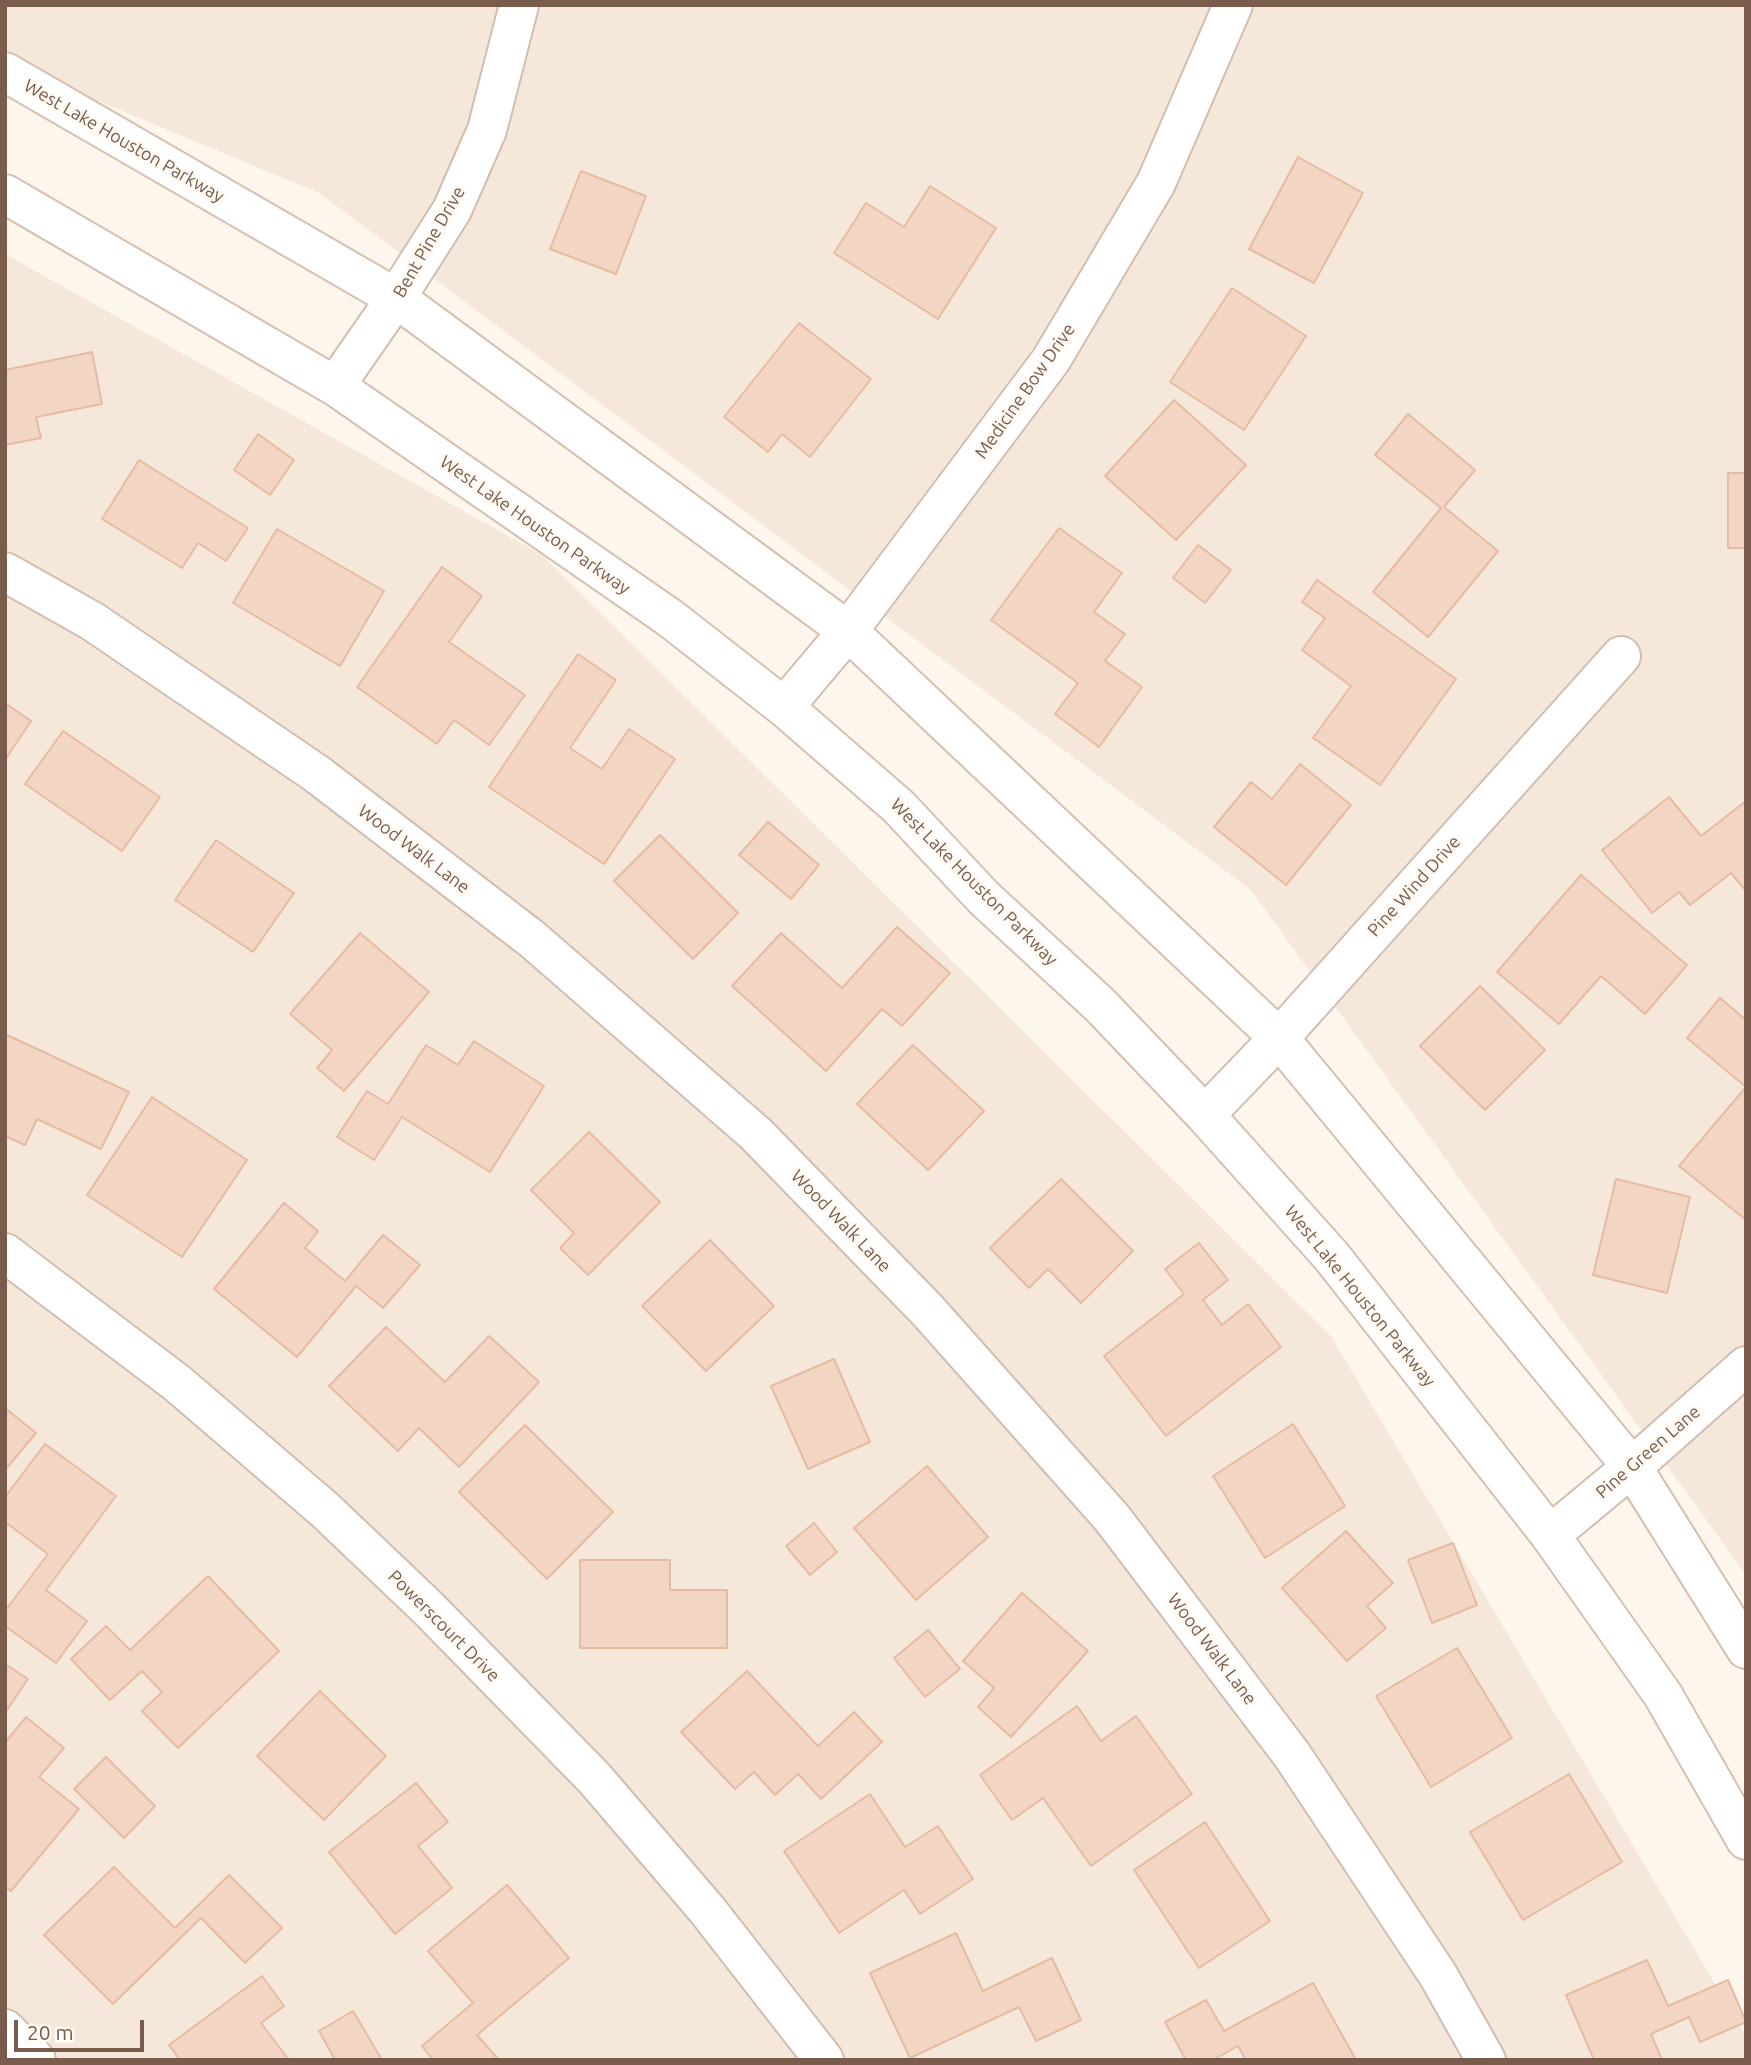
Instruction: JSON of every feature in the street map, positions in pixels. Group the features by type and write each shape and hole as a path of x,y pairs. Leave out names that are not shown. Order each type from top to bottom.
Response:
{"street":[{"name":"Bent Pine Drive","path":"335,386 396,299 452,210 487,130 519,5"},
{"name":"Medicine Bow Drive","path":"784,707 848,631 1051,360 1156,183 1233,5"},
{"name":"West Lake Houston Parkway","path":"5,72 396,299 848,631 1279,1038 1632,1467 1746,1649"},
{"name":"West Lake Houston Parkway","path":"5,194 335,386 670,618 784,707 899,807 984,898 1100,1005 1205,1115 1332,1257 1549,1535 1663,1695 1746,1840"},
{"name":"Wood Walk Lane","path":"5,572 92,621 317,774 532,939 757,1134 928,1311 1112,1518 1292,1755 1438,1975 1486,2060"},
{"name":"Pine Wind Drive","path":"1205,1115 1279,1038 1620,656"},
{"name":"Powerscourt Drive","path":"5,1253 177,1383 325,1510 429,1609 594,1779 708,1911 824,2060"},
{"name":"Pine Green Lane","path":"1549,1535 1632,1467 1746,1366"},
{"path":"5,2029 36,2060"}],"shaded area":[{"path":"5,5 1746,5 1746,1575 1251,890 319,193 5,62"},
{"path":"5,254 542,555 1331,1336 1746,2036 1746,2060 5,2060"}],"building":[{"path":"1298,157 1363,193 1314,283 1249,249"},
{"path":"581,171 646,196 616,274 550,249"},
{"path":"930,186 996,228 938,319 834,253 866,203 904,227"},
{"path":"1232,288 1306,336 1244,430 1170,382"},
{"path":"799,323 871,379 810,457 782,434 768,452 724,417"},
{"path":"92,352 102,404 36,417 41,438 5,445 5,370"},
{"path":"1174,400 1246,465 1176,540 1105,476"},
{"path":"1408,414 1475,470 1444,507 1498,551 1428,637 1373,592 1441,508 1375,455"},
{"path":"258,434 294,460 270,495 234,470"},
{"path":"139,460 248,528 226,561 198,543 182,568 102,519"},
{"path":"1728,473 1746,473 1746,548 1728,548"},
{"path":"1059,528 1122,573 1094,612 1125,634 1105,661 1142,687 1099,747 1055,714 1078,683 991,620"},
{"path":"277,529 384,591 340,666 233,603"},
{"path":"1198,545 1231,570 1205,603 1173,578"},
{"path":"442,567 482,596 449,642 525,695 489,745 454,720 437,744 357,687"},
{"path":"1317,580 1456,679 1380,785 1313,738 1351,686 1302,650 1325,618 1302,602"},
{"path":"578,654 616,680 570,748 602,769 629,729 675,759 604,864 489,787"},
{"path":"5,703 31,721 5,760"},
{"path":"63,731 160,797 122,851 25,784"},
{"path":"1300,764 1351,805 1286,885 1214,827 1251,782 1272,799"},
{"path":"1669,797 1701,836 1746,801 1746,891 1731,873 1690,905 1679,892 1652,913 1602,850"},
{"path":"768,822 819,865 791,899 739,855"},
{"path":"660,835 738,913 693,959 614,881"},
{"path":"216,840 294,893 253,952 175,900"},
{"path":"1581,875 1687,965 1645,1014 1601,976 1559,1024 1497,972"},
{"path":"897,927 950,973 902,1026 882,1009 826,1071 732,986 781,933 842,988"},
{"path":"360,933 429,992 344,1091 317,1068 332,1050 290,1014"},
{"path":"1480,986 1545,1050 1485,1110 1420,1046"},
{"path":"1720,998 1746,1020 1746,1087 1687,1038"},
{"path":"5,1034 129,1092 101,1149 37,1119 25,1145 5,1136"},
{"path":"474,1041 544,1086 490,1172 402,1117 374,1160 337,1137 367,1091 388,1104 426,1045 458,1065"},
{"path":"913,1045 984,1111 928,1170 857,1104"},
{"path":"1746,1087 1746,1220 1679,1166"},
{"path":"152,1097 247,1160 182,1257 87,1195"},
{"path":"589,1132 660,1202 588,1275 560,1248 574,1233 531,1190"},
{"path":"1061,1179 1133,1251 1081,1303 1048,1269 1029,1288 990,1248"},
{"path":"1616,1179 1690,1197 1667,1293 1593,1275"},
{"path":"284,1203 318,1231 305,1248 345,1281 383,1235 420,1265 383,1308 356,1286 297,1357 214,1289"},
{"path":"710,1240 774,1306 706,1371 642,1306"},
{"path":"1199,1243 1228,1280 1203,1300 1222,1325 1248,1304 1281,1347 1166,1436 1104,1356 1184,1294 1165,1269"},
{"path":"386,1327 445,1382 489,1336 539,1382 459,1467 419,1428 398,1451 329,1386"},
{"path":"834,1359 870,1442 808,1469 771,1386"},
{"path":"5,1408 36,1433 5,1470"},
{"path":"1293,1424 1345,1506 1265,1558 1213,1476"},
{"path":"525,1425 613,1512 547,1579 459,1492"},
{"path":"45,1444 116,1496 46,1590 87,1621 56,1663 5,1626 5,1611 48,1554 5,1522 5,1497"},
{"path":"927,1466 988,1537 916,1600 854,1528"},
{"path":"814,1523 837,1552 810,1575 786,1546"},
{"path":"1346,1531 1393,1583 1367,1606 1386,1628 1347,1661 1282,1588"},
{"path":"1453,1543 1477,1605 1432,1623 1408,1560"},
{"path":"580,1560 670,1560 670,1590 727,1590 727,1648 580,1648"},
{"path":"208,1576 279,1651 178,1748 142,1711 162,1692 142,1671 110,1700 71,1659 106,1626 130,1650"},
{"path":"1022,1593 1088,1651 1011,1737 978,1707 994,1688 963,1661"},
{"path":"928,1630 960,1669 925,1697 894,1658"},
{"path":"1457,1648 1512,1738 1431,1787 1376,1696"},
{"path":"5,1664 28,1679 5,1713"},
{"path":"747,1671 818,1746 854,1712 882,1742 821,1799 798,1774 775,1795 754,1772 735,1789 681,1732"},
{"path":"320,1691 386,1756 324,1820 257,1756"},
{"path":"1077,1706 1101,1741 1136,1716 1192,1794 1091,1866 1043,1798 1012,1820 980,1775"},
{"path":"26,1717 64,1748 39,1777 79,1809 11,1891 5,1886 5,1743"},
{"path":"106,1757 155,1806 124,1838 74,1789"},
{"path":"1569,1774 1622,1862 1523,1920 1470,1832"},
{"path":"416,1783 448,1822 418,1846 452,1888 395,1934 329,1852"},
{"path":"870,1794 905,1847 938,1826 973,1879 920,1914 904,1890 839,1933 784,1851"},
{"path":"1205,1822 1270,1921 1199,1968 1134,1870"},
{"path":"114,1867 175,1928 229,1875 282,1928 245,1963 201,1918 113,2004 44,1935"},
{"path":"507,1885 569,1958 477,2035 499,2060 433,2060 422,2046 473,2003 428,1951"},
{"path":"956,1933 983,1991 1052,1958 1081,2020 1036,2041 1019,2007 910,2058 870,1973"},
{"path":"1647,1960 1668,2006 1728,1980 1746,2022 1700,2042 1689,2017 1651,2034 1662,2060 1594,2060 1566,1995"},
{"path":"262,1976 284,2006 261,2023 289,2060 180,2060 169,2045"},
{"path":"1313,1983 1356,2060 1246,2060 1238,2046 1213,2060 1186,2060 1165,2022 1206,2000 1224,2031"},
{"path":"353,2011 382,2060 335,2060 319,2031"}]}
